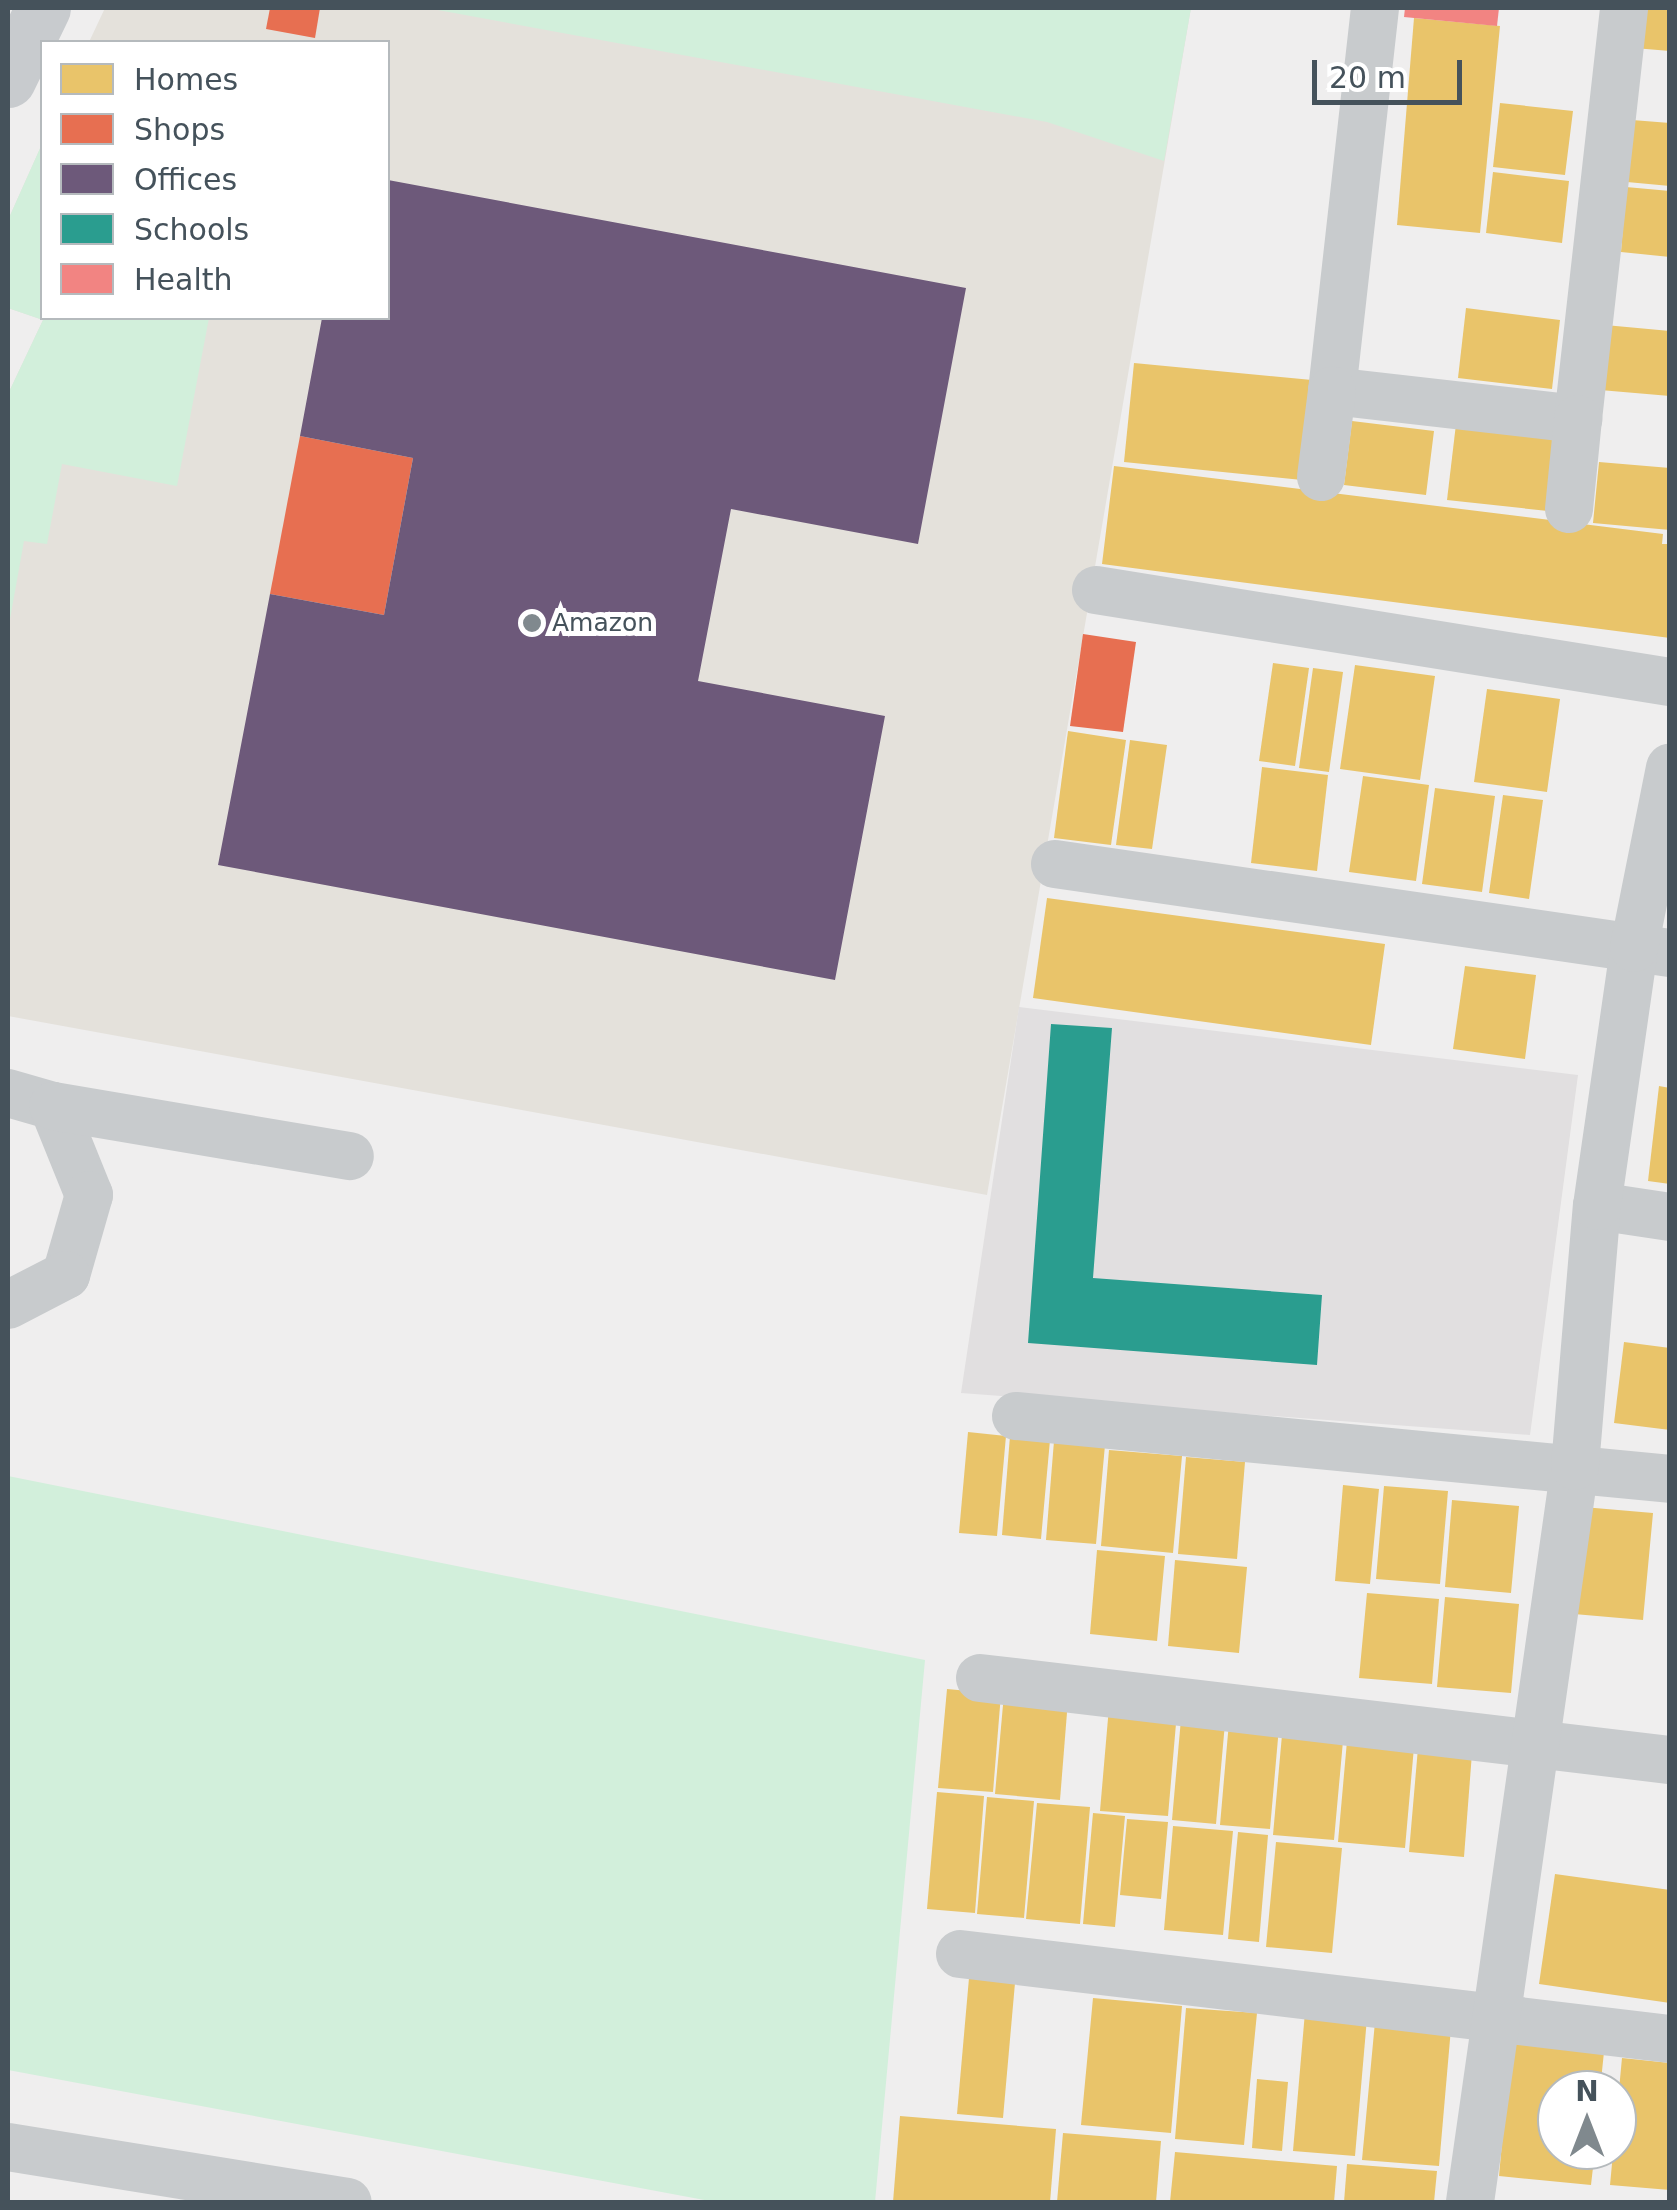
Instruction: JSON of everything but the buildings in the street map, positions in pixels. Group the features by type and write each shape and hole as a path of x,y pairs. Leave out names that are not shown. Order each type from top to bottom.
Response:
{"main road":[{"path":"8,80 42,8"}],"street":[{"path":"1321,477 1376,8"},
{"path":"1569,510 1624,8"},
{"path":"1332,390 1578,419"},
{"path":"1096,590 1670,682"},
{"path":"1470,2202 1539,1746 1575,1466 1597,1206 1652,950 1670,768"},
{"path":"1055,864 1652,950"},
{"path":"8,1093 53,1106 350,1156"},
{"path":"8,1305 66,1275 89,1194 53,1106"},
{"path":"1597,1206 1670,1217"},
{"path":"1016,1416 1575,1466 1670,1479"},
{"path":"980,1678 1670,1760"},
{"path":"960,1954 1670,2039"},
{"path":"8,2147 271,2196 348,2202"}],"shaded area":[{"path":"105,8 1191,8 987,1195 8,1016 8,394 43,320 390,320 390,40 90,40"},
{"path":"40,148 40,319 8,308 8,220"},
{"path":"1019,1007 1578,1075 1530,1435 961,1393"}],"green space":[{"path":"427,8 1191,8 1164,161 1047,122"},
{"path":"40,148 40,319 8,308 8,220"},
{"path":"43,320 209,320 177,486 62,464 47,544 24,541 8,630 8,394"},
{"path":"8,1476 925,1660 875,2202 715,2202 8,2070"}],"place":[{"name":"Amazon","path":"532,623"}]}
